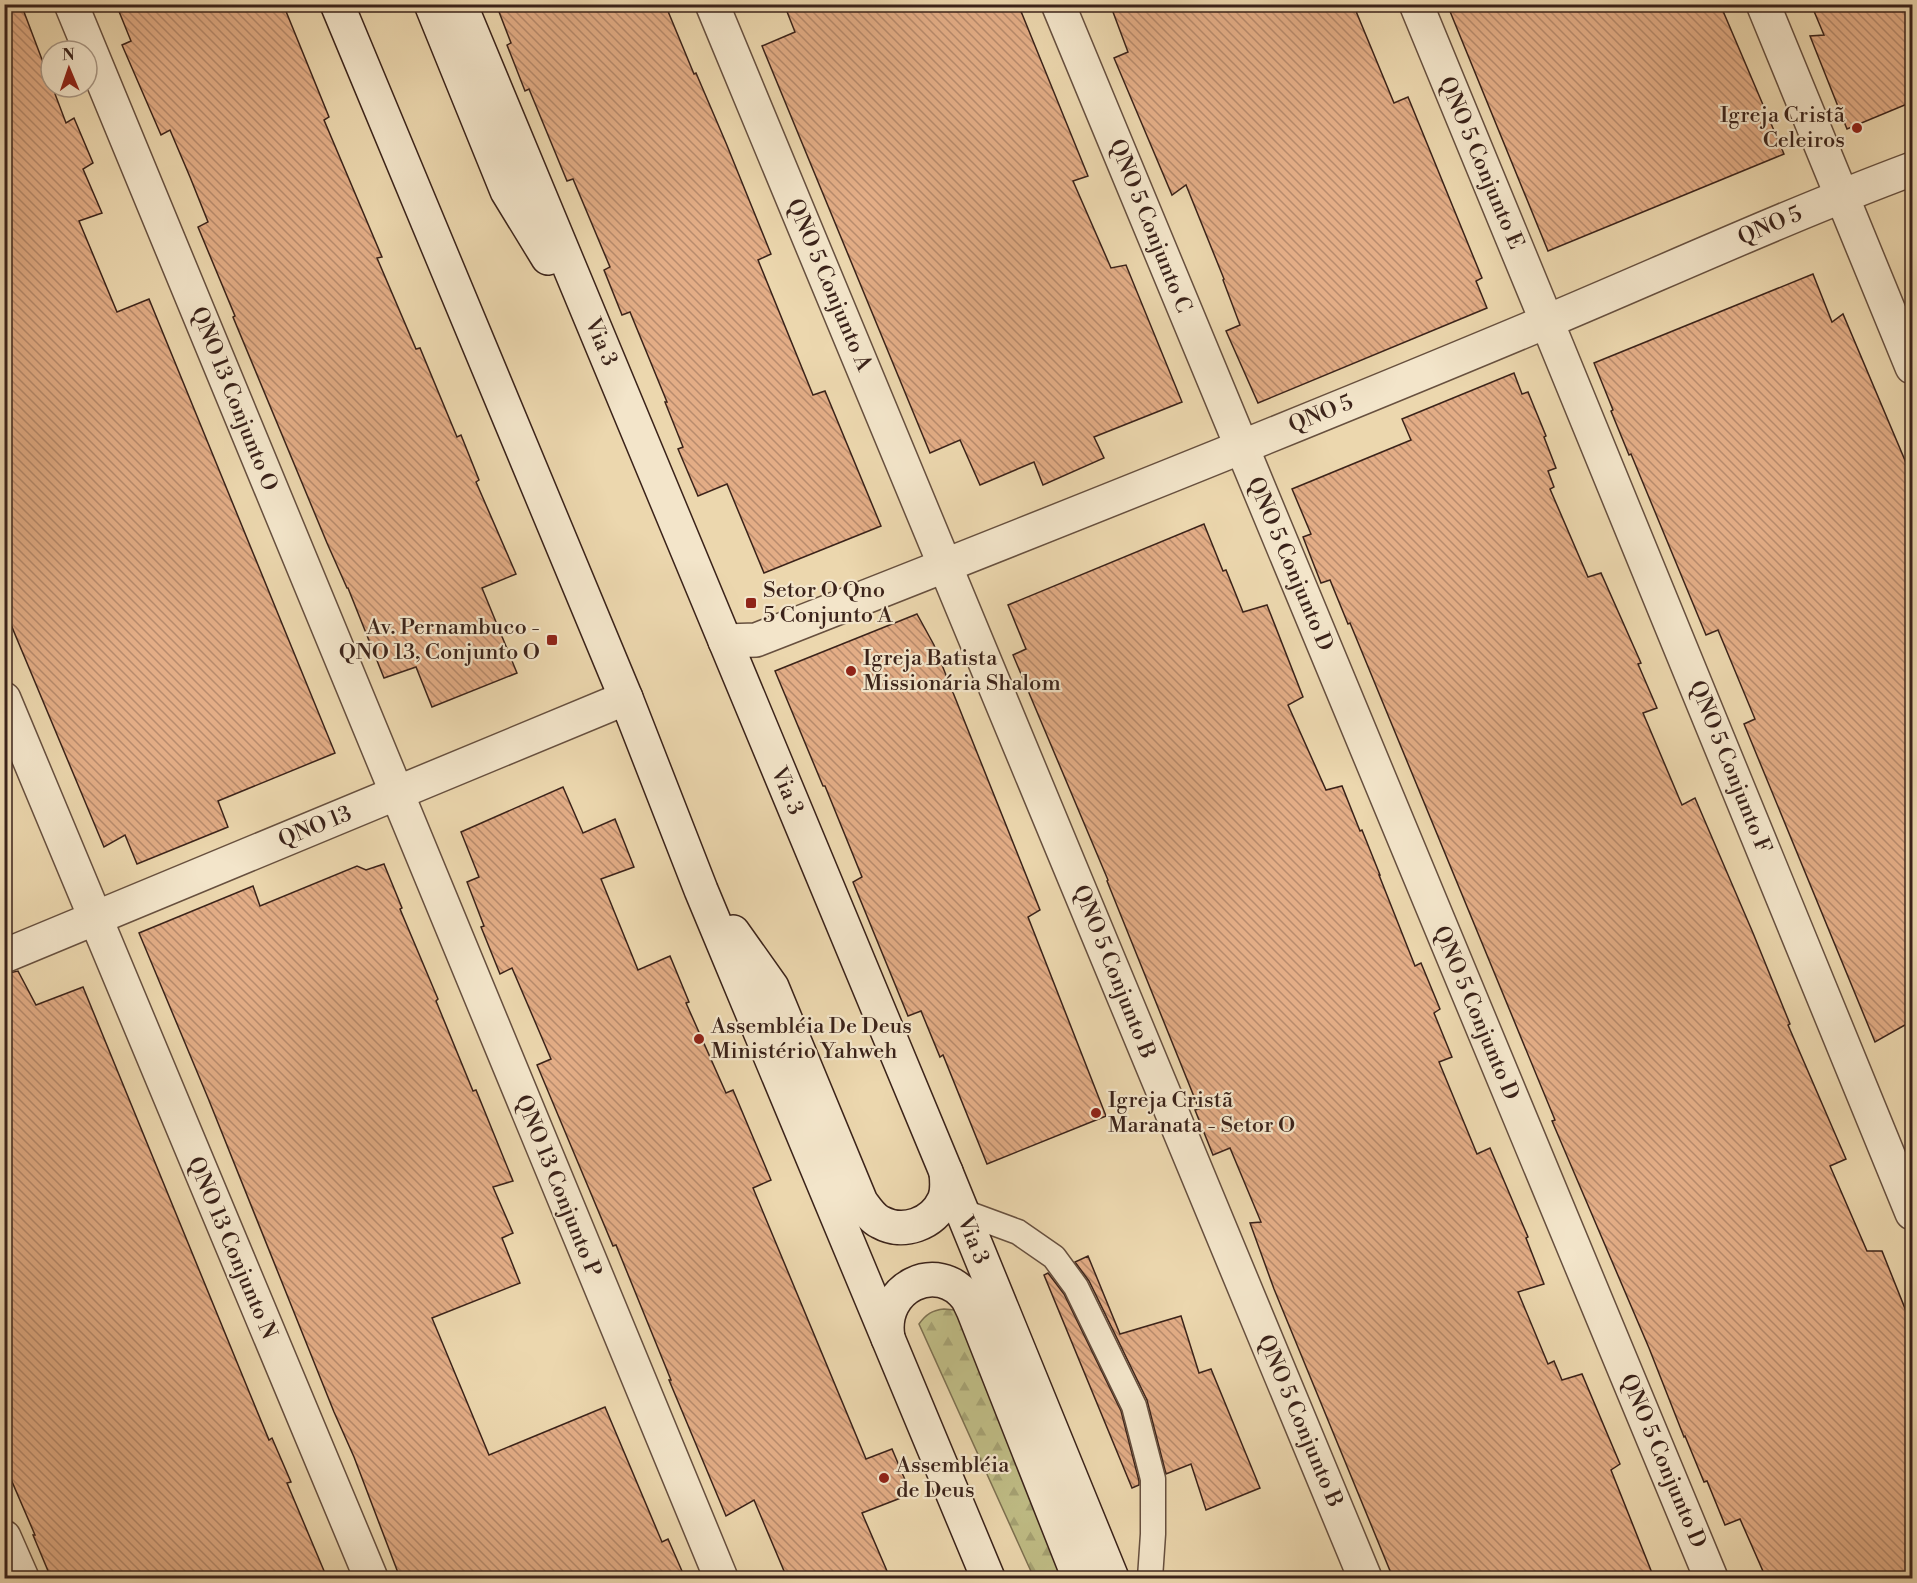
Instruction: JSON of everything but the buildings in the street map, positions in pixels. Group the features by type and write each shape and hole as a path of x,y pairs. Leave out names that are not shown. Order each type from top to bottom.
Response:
{"street":[{"name":"QNO 13 Conjunto O","path":"71,4 396,794"},
{"path":"337,4 988,1578"},
{"path":"431,4 507,190 609,360"},
{"name":"Via 3","path":"460,4 946,1172 1112,1578"},
{"name":"QNO 5 Conjunto A","path":"712,4 945,565"},
{"name":"QNO 5 Conjunto C","path":"1058,4 1241,447"},
{"name":"QNO 5 Conjunto E","path":"1416,4 1547,321"},
{"path":"1763,4 1912,367"},
{"name":"QNO 5","path":"725,641 756,640 945,565 1241,447 1547,321 1841,195 1912,169"},
{"name":"QNO 5 Conjunto F","path":"1547,321 1912,1213"},
{"name":"QNO 5 Conjunto D","path":"1241,447 1711,1578"},
{"name":"QNO 5 Conjunto B","path":"945,565 1365,1578"},
{"name":"QNO 13 Conjunto N","path":"4,699 370,1578"},
{"name":"QNO 13","path":"4,956 626,699"},
{"name":"QNO 13 Conjunto P","path":"396,794 721,1578"},
{"path":"702,890 772,987 861,1202 869,1213 878,1221 891,1227 917,1226 929,1219 941,1204 947,1186 946,1172"},
{"path":"888,1338 886,1325 888,1312 902,1290 913,1284 928,1280 942,1281 955,1287 966,1297 1079,1578"},
{"path":"4,1538 22,1578"}],"lane":[{"path":"961,1211 1018,1232 1054,1257 1076,1287 1134,1406 1153,1479 1150,1578"}],"green space":[{"path":"944,1309 955,1310 1063,1578 1034,1578 919,1324 930,1313"}],"place":[{"name":"Igreja Cristã Celeiros","path":"1857,128"},
{"name":"Setor O Qno 5 Conjunto A","path":"751,603"},
{"name":"Av. Pernambuco - QNO 13, Conjunto O","path":"552,640"},
{"name":"Igreja Batista Missionária Shalom","path":"851,671"},
{"name":"Assembléia De Deus Ministério Yahweh","path":"699,1039"},
{"name":"Igreja Cristã Maranata - Setor O","path":"1096,1113"},
{"name":"Assembléia de Deus","path":"884,1478"}]}
